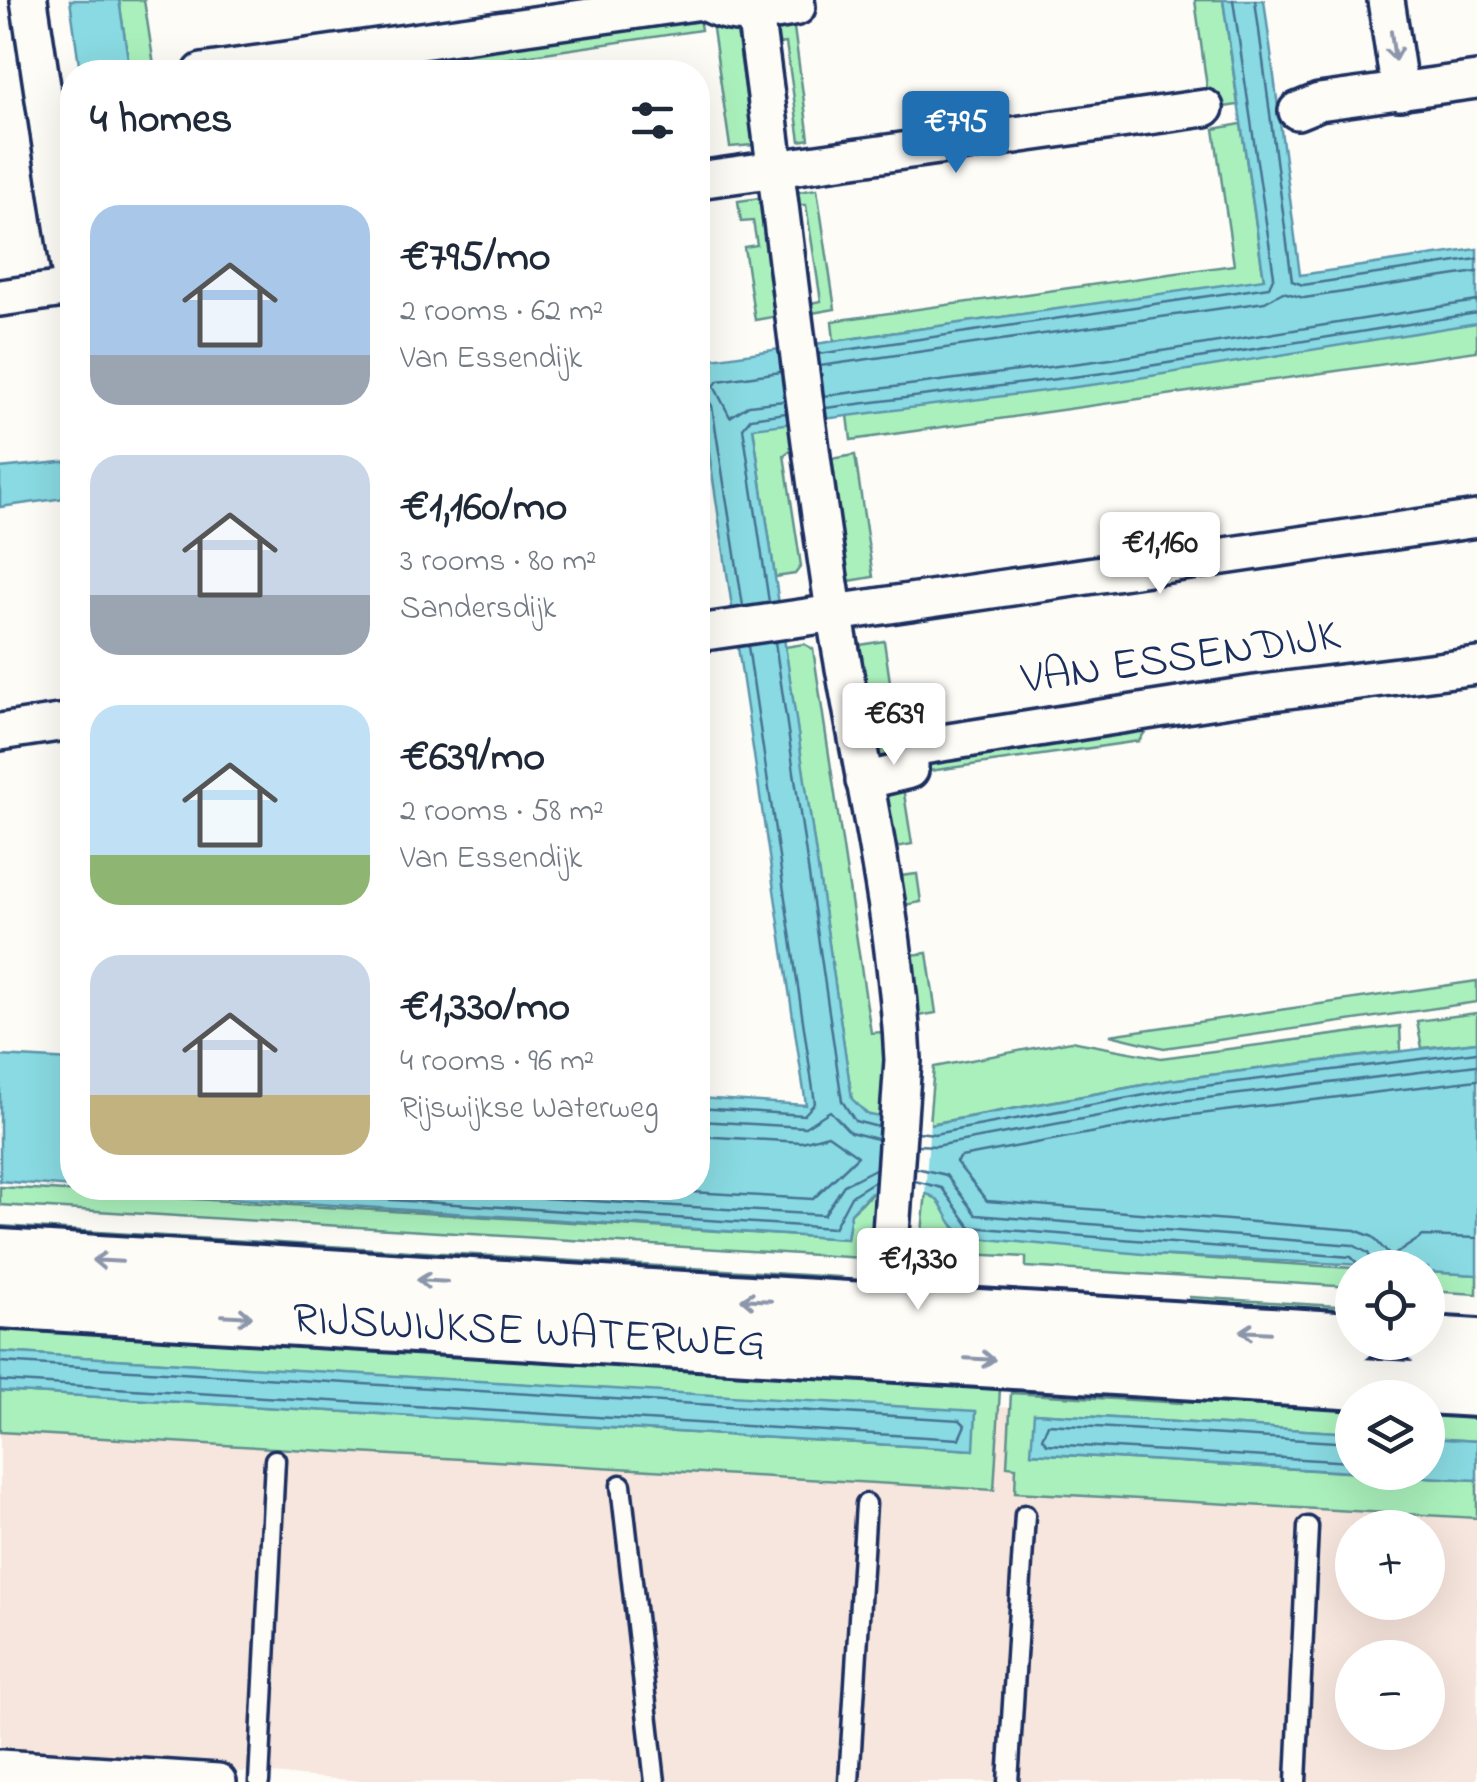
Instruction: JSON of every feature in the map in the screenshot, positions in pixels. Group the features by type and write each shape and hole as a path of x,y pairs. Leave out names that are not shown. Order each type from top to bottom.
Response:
{"main road":[{"name":"RIJSWIJKSE WATERWEG","path":"0,1255 884,1330 1477,1391"},
{"name":"RIJSWIJKSE WATERWEG","path":"0,1302 884,1330 1335,1338"},
{"path":"1445,1343 1477,1345"}],"street":[{"path":"29,0 60,207"},
{"path":"287,60 702,1 722,13 796,7 796,0"},
{"path":"1386,0 1400,92"},
{"path":"754,8 834,611 889,922 901,1023 901,1088 884,1330"},
{"path":"1297,110 1319,102 1477,80"},
{"path":"710,178 1206,108"},
{"path":"0,298 60,289"},
{"path":"710,631 1477,518"},
{"name":"VAN ESSENDIJK","path":"864,781 910,770 910,748 1255,694 1477,666"},
{"path":"0,732 60,724"},
{"path":"0,1768 218,1782"}],"lane":[{"path":"259,1782 275,1460"},
{"path":"621,1485 655,1782"},
{"path":"849,1782 866,1504"},
{"path":"1008,1782 1025,1515"},
{"path":"1296,1782 1308,1527"}],"shaded area":[{"path":"0,1374 1335,1418 1335,1490 1445,1490 1445,1422 1477,1423 1477,1782 375,1782 0,1753"}],"green space":[{"path":"119,0 144,0 153,60 128,60"},
{"path":"1195,0 1223,0 1238,105 1210,109"},
{"path":"697,7 701,30 497,60 315,60"},
{"path":"792,13 809,139 800,141 786,43 771,45 767,16"},
{"path":"736,25 753,145 730,147 713,29"},
{"path":"1241,124 1264,280 834,341 832,321 1234,265 1214,129"},
{"path":"817,189 835,309 812,313 810,303 821,301 806,205 794,205 792,193"},
{"path":"761,198 778,316 755,320 744,247 757,245 753,221 741,222 738,201"},
{"path":"1477,322 1477,351 851,440 848,415"},
{"path":"790,423 795,447 784,455 801,566 795,574 775,577 753,427"},
{"path":"855,455 873,577 849,581 830,459"},
{"path":"884,641 902,764 878,767 860,645"},
{"path":"804,644 813,649 871,1033 882,1032 886,1054 880,1118 860,1112 852,1100 785,647"},
{"path":"1155,716 1139,741 929,771 926,751"},
{"path":"902,781 912,844 896,847 900,876 917,874 921,902 899,906 880,784"},
{"path":"927,953 936,1013 913,1017 904,956"},
{"path":"1477,981 1477,1002 1164,1048 1110,1035"},
{"path":"1477,1013 1477,1042 1422,1048 1417,1021"},
{"path":"1400,1026 1401,1051 1170,1080 929,1124 934,1067 1071,1041 1161,1058"},
{"path":"0,1187 60,1191 60,1200 212,1200 847,1239 851,1213 875,1191 874,1231 863,1258 0,1205"},
{"path":"926,1191 942,1201 954,1227 1153,1255 1335,1267 1335,1286 1026,1267 1026,1257 927,1252 921,1244"},
{"path":"0,1226 839,1277 829,1283 0,1247"},
{"path":"1445,1273 1477,1275 1477,1294 1445,1292"},
{"path":"1190,1297 1335,1306 1335,1327 1188,1318"},
{"path":"0,1312 1001,1372 994,1490 0,1432 0,1391 973,1450 976,1412 0,1352"},
{"path":"1184,1383 1335,1396 1335,1432 1035,1413 1032,1453 1335,1471 1335,1490 1445,1490 1445,1478 1477,1480 1477,1518 1445,1516 1445,1510 1335,1510 1015,1492 1016,1467 1007,1466 1011,1393 1182,1403"},
{"path":"1445,1399 1477,1401 1477,1441 1445,1439"}],"water":[{"path":"70,0 119,0 128,60 78,60"},
{"path":"1223,0 1264,0 1300,275 1477,249 1477,323 1114,382 753,428 852,1099 868,1115 932,1124 1170,1080 1477,1042 1477,1275 1445,1273 1445,1250 1335,1250 1335,1264 1153,1255 966,1237 937,1199 918,1192 869,1194 851,1213 847,1239 257,1200 710,1200 710,1099 806,1105 710,459 710,359 1264,279"},
{"path":"60,462 60,499 0,507 0,468"},
{"path":"0,1056 60,1059 60,1186 0,1181"},
{"path":"0,1352 976,1411 974,1450 0,1391"},
{"path":"1034,1413 1335,1432 1335,1471 1031,1453"},
{"path":"1445,1439 1477,1441 1477,1480 1445,1478"}],"pier":[{"path":"880,1112 930,1119 925,1196 875,1197"}]}
